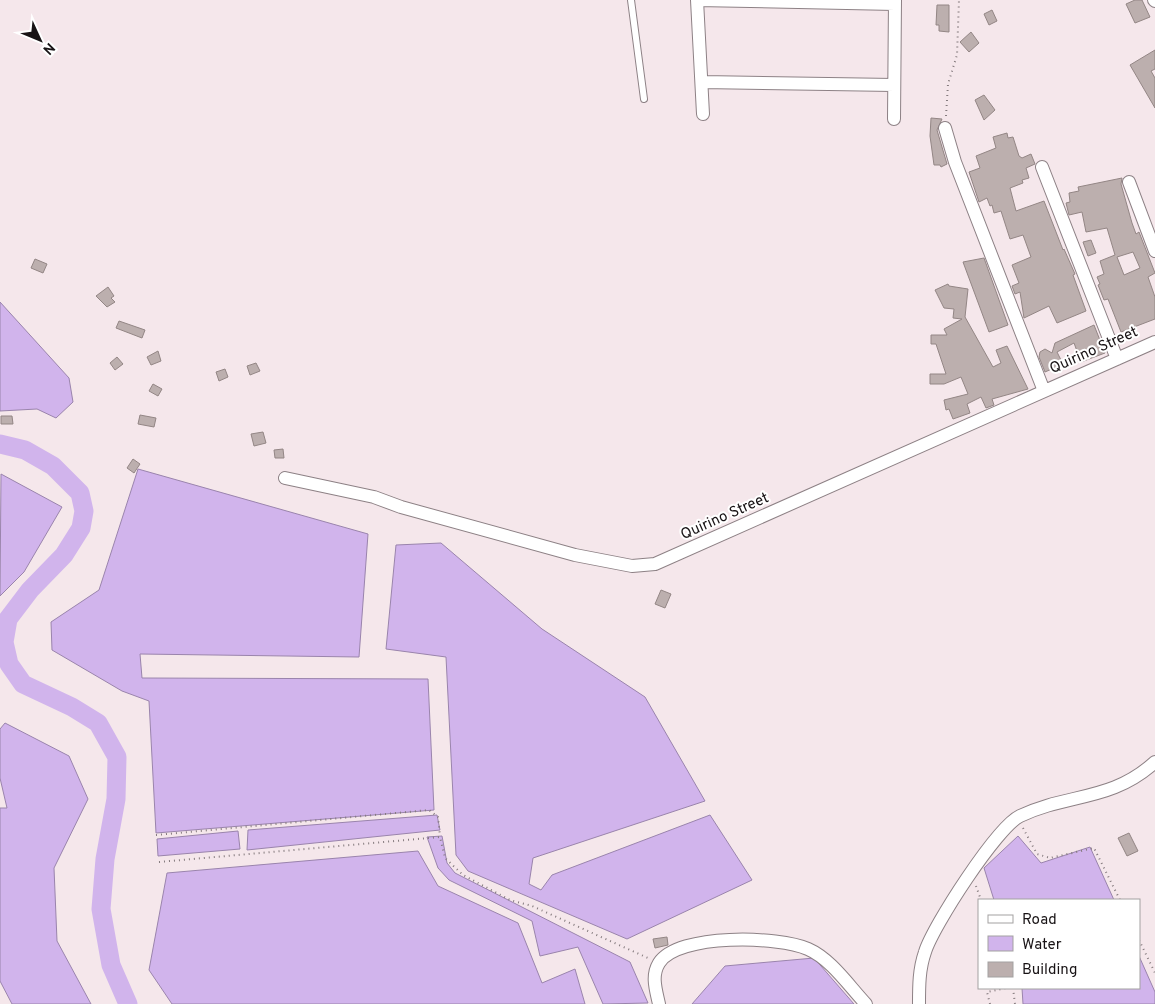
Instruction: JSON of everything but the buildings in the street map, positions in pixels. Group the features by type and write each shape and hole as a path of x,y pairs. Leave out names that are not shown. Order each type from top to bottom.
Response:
{"street":[{"path":"703,114 697,0 895,2 894,119"},
{"path":"702,82 894,85"},
{"path":"946,128 956,162 1044,392"},
{"path":"1042,167 1117,359"},
{"path":"1129,182 1155,251"},
{"name":"Quirino Street","path":"285,478 374,497 401,507 574,555 632,566 655,564 1155,342"},
{"path":"919,1004 920,971 925,950 942,916 1003,831 1017,817 1039,808 1111,790 1126,783 1155,762"},
{"path":"659,1004 654,980 659,964 670,952 688,945 743,938 790,943 809,949 822,958 866,1004"}],"lane":[{"path":"631,0 644,99"}],"path":[{"path":"946,128 948,84 957,55 959,0"},
{"path":"156,835 429,810 438,817 445,858 463,875 510,900 532,906 659,964"},
{"path":"1017,817 1037,854 1050,858 1094,848 1120,899"},
{"path":"159,862 440,837"},
{"path":"1140,942 1155,973"},
{"path":"990,1004 987,992 1001,989"},
{"path":"1013,989 1015,1004"}],"water":[{"path":"0,302 69,378 73,402 56,418 37,409 0,411"},
{"path":"138,469 368,534 359,657 140,654 142,678 428,679 434,810 156,833 149,701 122,691 52,650 51,622 99,590"},
{"path":"1,474 62,507 24,572 0,596"},
{"path":"441,543 542,629 645,697 705,801 533,858 529,884 541,890 552,875 710,815 752,880 627,939 468,871 456,855 446,657 386,649 396,545"},
{"path":"5,723 69,756 88,799 54,868 57,941 91,1004 12,1004 0,981 0,808 7,808 0,778 0,729"},
{"path":"437,815 440,830 247,850 248,830"},
{"path":"238,831 240,849 158,856 157,839"},
{"path":"442,836 447,863 455,873 630,962 648,1003 603,1004 578,947 540,956 532,921 449,880 438,868 427,837"},
{"path":"1018,836 1041,863 1090,847 1114,899 994,899 984,868"},
{"path":"418,851 438,886 518,923 542,983 575,969 585,1004 172,1004 149,970 167,873"},
{"path":"814,958 854,1004 692,1004 725,966"},
{"path":"1140,958 1155,992 1155,1004 1023,1004 1022,989 1140,989"}],"waterway":[{"path":"0,444 25,450 53,466 80,493 84,511 81,528 64,555 30,590 8,619 4,642 9,664 23,684 72,707 98,723 117,757 116,799 105,859 101,909 111,965 128,1004"}]}
